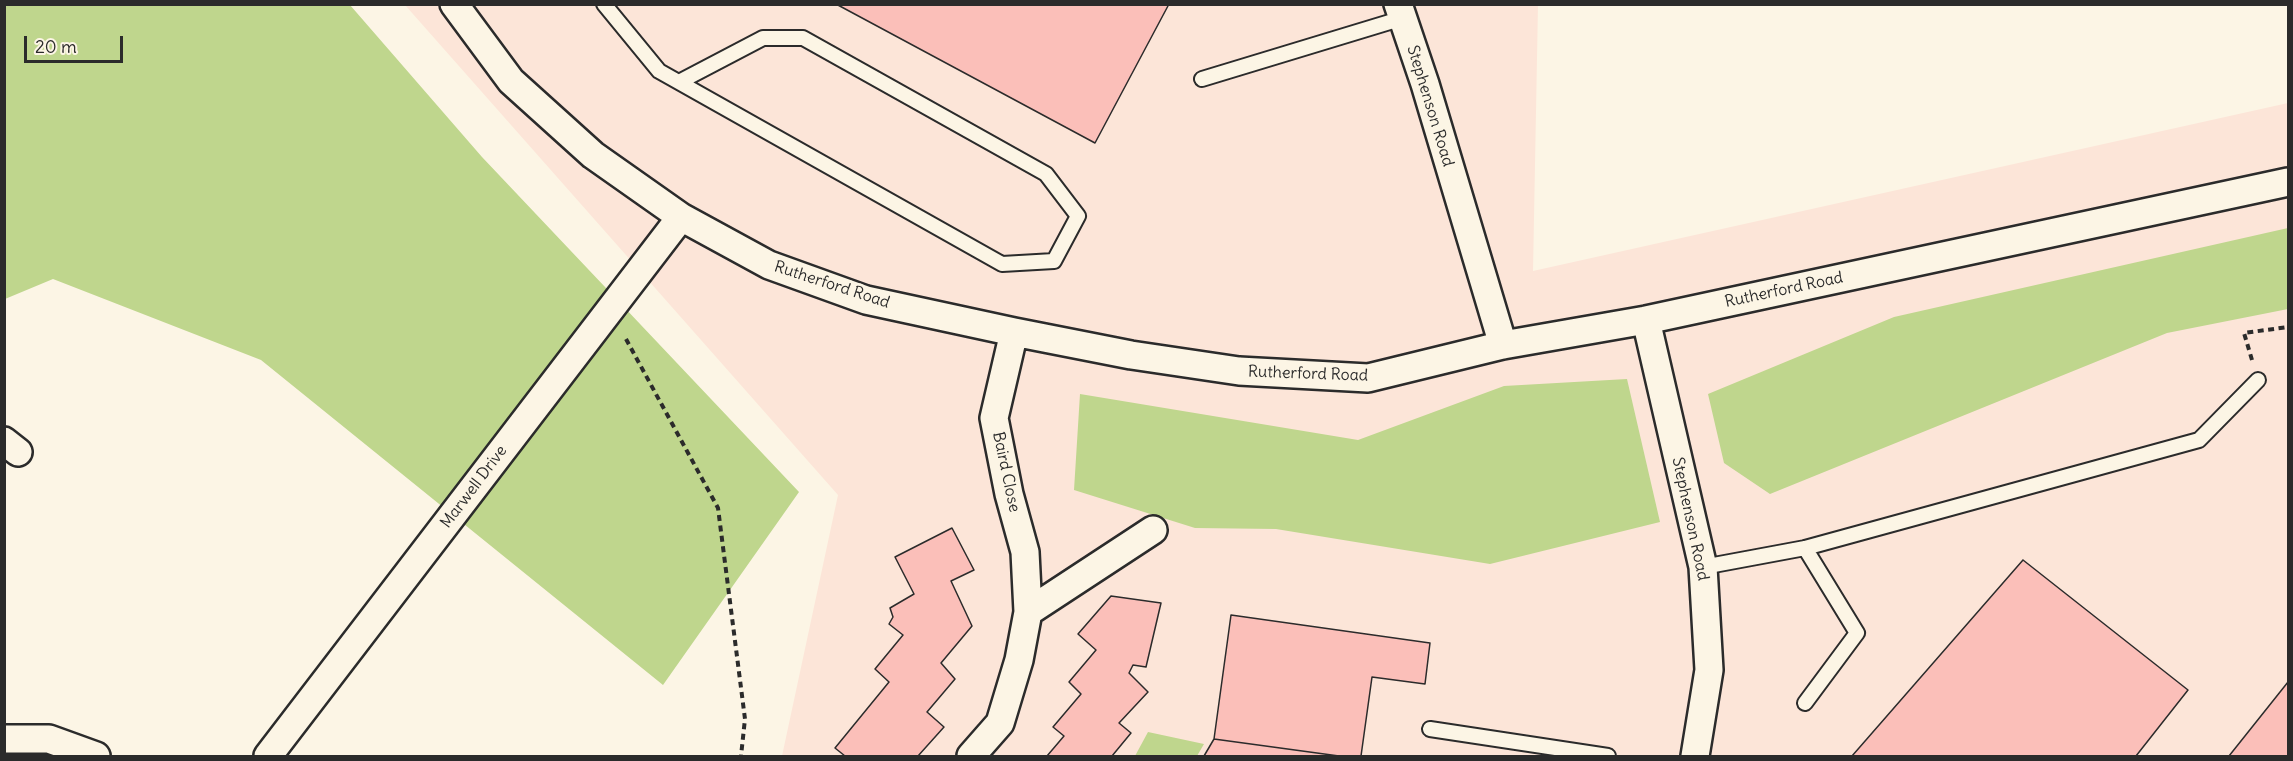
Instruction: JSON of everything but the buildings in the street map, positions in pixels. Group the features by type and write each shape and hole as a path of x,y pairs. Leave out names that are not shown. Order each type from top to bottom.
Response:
{"street":[{"name":"Rutherford Road","path":"454,4 511,81 592,155 681,217 769,265 866,300 1131,355 1239,371 1368,378 1503,345 1646,320 2289,182"},
{"name":"Stephenson Road","path":"1400,11 1425,84 1503,345"},
{"name":"Marwell Drive","path":"268,756 681,217"},
{"name":"Stephenson Road","path":"1646,320 1703,567 1709,670 1695,756"},
{"name":"Baird Close","path":"971,756 1000,723 1019,660 1028,612 1024,552 994,418 1014,332"},
{"path":"1028,612 1153,530"},
{"path":"4,739 49,739 96,756"}],"lane":[{"path":"604,4 659,71 678,82 1002,264 1054,261 1078,216 1046,174 803,38 763,38 678,82"},
{"path":"1202,79 1400,11"},
{"path":"1703,567 1805,548 2199,440 2258,380"},
{"path":"1805,548 1857,633 1805,703"},
{"path":"1430,729 1608,756"}],"path":[{"path":"610,310 718,508 745,719 741,756"},
{"path":"2258,380 2244,333 2289,327"}],"shaded area":[{"path":"405,5 1538,5 1533,271 2288,103 2288,756 782,756 838,495"}],"green space":[{"path":"5,5 350,5 482,157 799,492 663,685 261,360 53,279 5,299"},
{"path":"2288,228 2288,309 2167,333 1770,494 1724,463 1708,394 1894,317"},
{"path":"1627,379 1660,522 1490,564 1276,529 1195,528 1074,490 1080,394 1358,440 1504,386"},
{"path":"1148,732 1204,744 1197,756 1135,756"}]}
